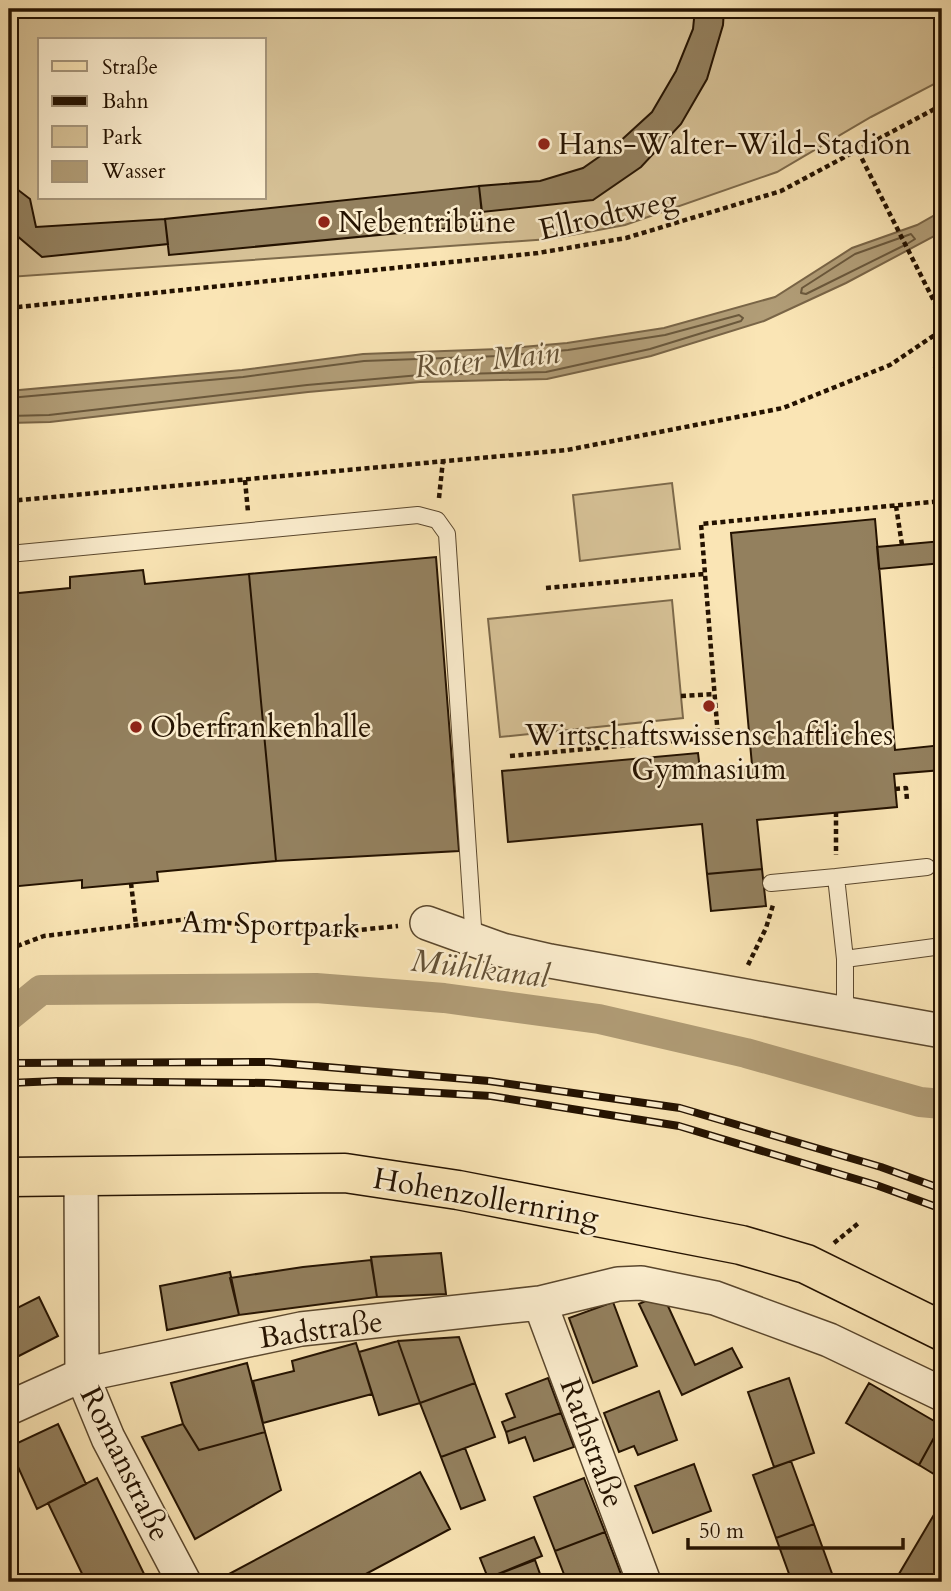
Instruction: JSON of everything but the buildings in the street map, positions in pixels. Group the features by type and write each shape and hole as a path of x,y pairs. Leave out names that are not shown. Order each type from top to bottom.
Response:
{"main road":[{"name":"Hohenzollernring","path":"9,1177 345,1173 458,1190 741,1245 793,1260 942,1331"}],"street":[{"path":"427,923 474,942 550,961 942,1031"},
{"name":"Romanstraße","path":"81,1175 82,1375 108,1438 184,1582"},
{"name":"Badstraße","path":"9,1408 82,1375 301,1329 540,1303 618,1284 641,1283 715,1298 829,1340 942,1394"},
{"name":"Rathstraße","path":"540,1303 645,1582"}],"lane":[{"path":"9,554 418,515 437,520 447,534 474,942"},
{"path":"774,882 927,867"},
{"path":"836,877 845,959 845,1013"},
{"path":"845,959 942,946"}],"path":[{"name":"Ellrodtweg","path":"9,308 538,253 626,238 781,191 942,105"},
{"path":"858,151 942,317"},
{"path":"9,501 567,450 783,408 890,365 942,330"},
{"path":"437,520 443,460"},
{"path":"245,480 249,530"},
{"path":"510,756 718,737 701,524 942,501"},
{"path":"895,506 902,545"},
{"path":"546,588 704,574"},
{"path":"681,696 714,694"},
{"path":"895,789 906,788 907,800"},
{"path":"836,812 836,877"},
{"path":"733,993 766,928 774,882"},
{"path":"131,883 136,925"},
{"name":"Am Sportpark","path":"9,949 44,936 188,919 330,933 427,923"}],"green space":[{"name":"Hans-Walter-Wild-Stadion","path":"9,9 942,9 942,80 871,117 777,172 625,225 550,239 9,277"},
{"path":"672,483 680,549 580,561 573,495"},
{"path":"672,600 683,718 500,737 488,619"}],"water":[{"name":"Roter Main","path":"942,211 942,232 846,283 764,321 651,356 547,379 420,382 50,422 9,423 9,391 242,370 363,354 499,349 567,343 664,328 775,297 852,248 917,225"}],"waterway":[{"name":"Mühlkanal","path":"9,1016 41,990 316,988 444,998 599,1019 746,1053 920,1102 942,1104"}],"railway":[{"path":"9,1063 269,1062 489,1081 680,1108 881,1167 942,1189"},
{"path":"9,1083 268,1083 491,1096 679,1126 876,1185 942,1209"}],"place":[{"name":"Hans-Walter-Wild-Stadion","path":"544,144"},
{"name":"Nebentribüne","path":"324,222"},
{"name":"Wirtschaftswissenschaftliches Gymnasium","path":"709,706"},
{"name":"Oberfrankenhalle","path":"136,727"}]}
